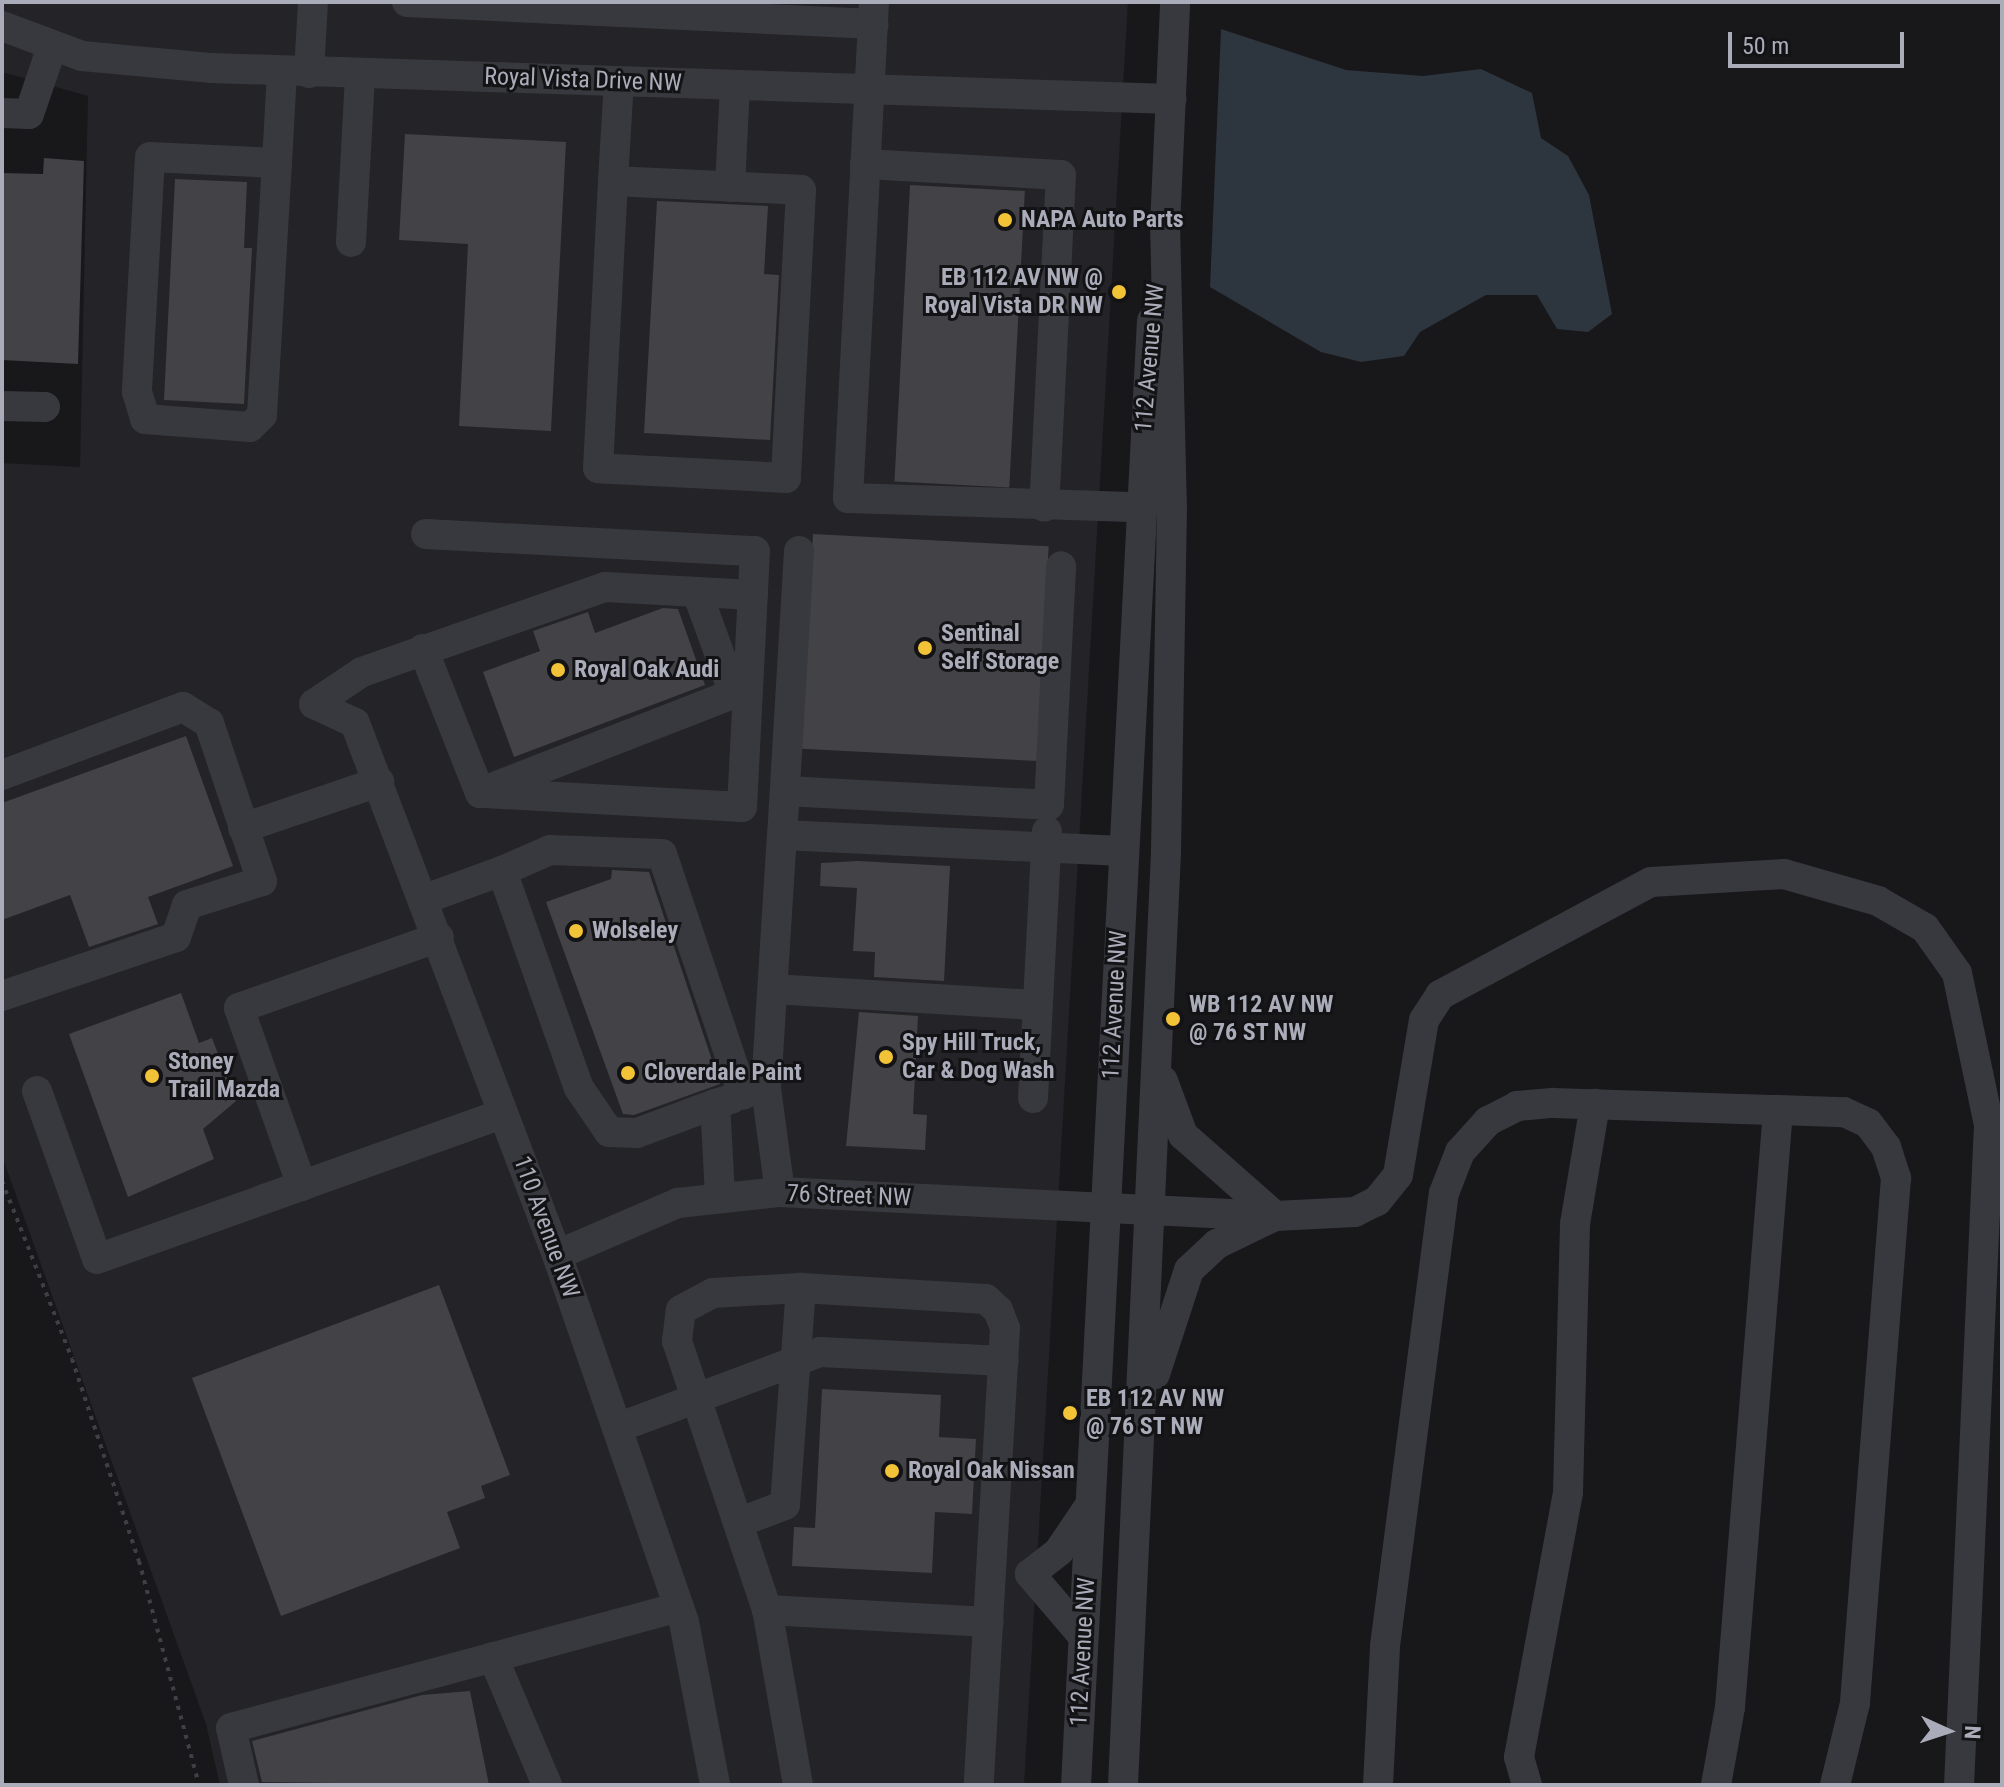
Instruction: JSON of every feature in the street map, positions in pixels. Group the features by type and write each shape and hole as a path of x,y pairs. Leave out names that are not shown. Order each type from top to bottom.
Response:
{"street":[{"path":"277,163 150,157 137,392 145,419 259,423 277,163 313,2"},
{"path":"407,2 873,13 848,498 1044,507 1139,507"},
{"name":"112 Avenue NW","path":"1123,1785 1158,1067 1172,510 1165,226 1175,2"},
{"name":"Royal Vista Drive NW","path":"2,26 52,47 118,60 295,72 1171,99"},
{"path":"2,113 29,114 52,47"},
{"path":"351,242 360,75"},
{"path":"613,181 801,190 786,478 598,468 613,181 619,81"},
{"path":"730,187 735,85"},
{"path":"865,164 1061,175 1044,507"},
{"name":"112 Avenue NW","path":"1076,1785 1146,369 1165,226"},
{"path":"2,406 45,407"},
{"path":"426,534 755,551 741,691 742,807 480,793"},
{"path":"720,1195 722,1122 742,1096 773,989 799,551"},
{"path":"1033,1098 1061,566"},
{"path":"480,793 423,649 605,587 753,595"},
{"path":"697,592 741,691"},
{"name":"110 Avenue NW","path":"423,649 362,672 314,704 355,723 425,899 557,1255 679,1607 715,1785"},
{"path":"480,793 741,691"},
{"path":"2,775 183,707 209,723 262,881 187,905 176,937 2,996"},
{"path":"243,828 379,782"},
{"path":"785,791 1049,805"},
{"path":"923,842 926,798"},
{"path":"782,835 1123,851"},
{"path":"425,899 550,850 662,854 742,1096 780,1192"},
{"path":"502,871 579,1088 609,1132 637,1133 742,1096"},
{"name":"76 Street NW","path":"557,1255 653,1212 720,1195 780,1192 1275,1216 1338,1216 1377,1201 1398,1175 1424,1020 1440,995 1651,882 1784,874 1878,901 1925,928 1957,973 1979,1062 1989,1125 1959,1785"},
{"path":"302,1186 239,1008 439,937"},
{"path":"773,989 1038,1005"},
{"path":"1979,1062 2002,1091"},
{"path":"1140,1430 1189,1270 1217,1244 1275,1216 1183,1135 1158,1067"},
{"path":"37,1091 97,1259 503,1114"},
{"path":"1527,1785 1519,1757 1568,1492 1575,1224 1595,1104"},
{"path":"1378,1785 1385,1646 1444,1193 1460,1152 1488,1121 1517,1106 1595,1104 1844,1112 1868,1123 1896,1178 1855,1703 1835,1785"},
{"path":"1716,1785 1730,1707 1778,1110"},
{"path":"740,1522 785,1505 801,1288"},
{"path":"798,1785 767,1610 699,1398 677,1341 681,1310 713,1293 801,1288 986,1299 1005,1328 979,1785"},
{"path":"617,1428 820,1352 1004,1361"},
{"path":"992,1571 1030,1574 1059,1551 1092,1504"},
{"path":"1030,1574 1083,1636"},
{"path":"244,1785 231,1728 679,1607"},
{"path":"767,1610 989,1622"},
{"path":"493,1657 547,1785"}],"path":[{"path":"2,1181 134,1547 199,1785"}],"shaded area":[{"path":"2,2 1128,2 1024,1785 220,1785 206,1724 2,1156 2,463 80,467 88,96 2,72"},
{"path":"1221,29 1346,70 1423,76 1481,69 1532,93 1541,138 1568,156 1589,195 1612,314 1588,332 1557,329 1537,295 1486,295 1420,332 1404,356 1361,362 1321,352 1210,287"}],"building":[{"path":"405,134 566,142 551,431 459,426 468,244 399,240"},
{"path":"44,158 84,161 78,364 2,360 2,173 43,174"},
{"path":"175,179 247,182 244,248 252,248 244,404 164,400"},
{"path":"910,185 1025,191 1009,488 894,482"},
{"path":"657,201 768,206 764,274 779,275 770,440 644,433"},
{"name":"Sentinal Self Storage","path":"813,534 1049,546 1037,761 802,749"},
{"path":"663,608 678,609 705,685 514,757 483,672 540,651 533,631 588,612 595,633"},
{"path":"186,736 233,866 148,897 158,924 89,947 70,895 2,920 2,803"},
{"path":"858,861 950,866 944,981 874,977 875,952 853,951 857,888 820,886 821,863"},
{"path":"612,870 649,872 720,1084 634,1115 623,1114 546,902 611,879"},
{"path":"181,993 199,1043 212,1038 236,1101 203,1129 214,1159 128,1197 69,1034"},
{"name":"Spy Hill Truck, Car & Dog Wash","path":"859,1012 918,1016 913,1114 927,1115 925,1150 846,1146"},
{"path":"439,1285 510,1475 481,1486 485,1498 447,1512 460,1548 281,1616 192,1378"},
{"path":"822,1389 941,1395 939,1437 976,1439 972,1514 935,1512 932,1573 792,1566 794,1527 815,1528"},
{"path":"470,1691 489,1785 262,1782 252,1741 422,1695"}],"place":[{"name":"NAPA Auto Parts","path":"1005,220"},
{"name":"EB 112 AV NW @ Royal Vista DR NW","path":"1119,292"},
{"name":"Sentinal Self Storage","path":"925,648"},
{"name":"Royal Oak Audi","path":"558,670"},
{"name":"Wolseley","path":"576,931"},
{"name":"WB 112 AV NW @ 76 ST NW","path":"1173,1019"},
{"name":"Spy Hill Truck, Car & Dog Wash","path":"886,1057"},
{"name":"Cloverdale Paint","path":"628,1073"},
{"name":"Stoney Trail Mazda","path":"152,1076"},
{"name":"EB 112 AV NW @ 76 ST NW","path":"1070,1413"},
{"name":"Royal Oak Nissan","path":"892,1471"}]}
